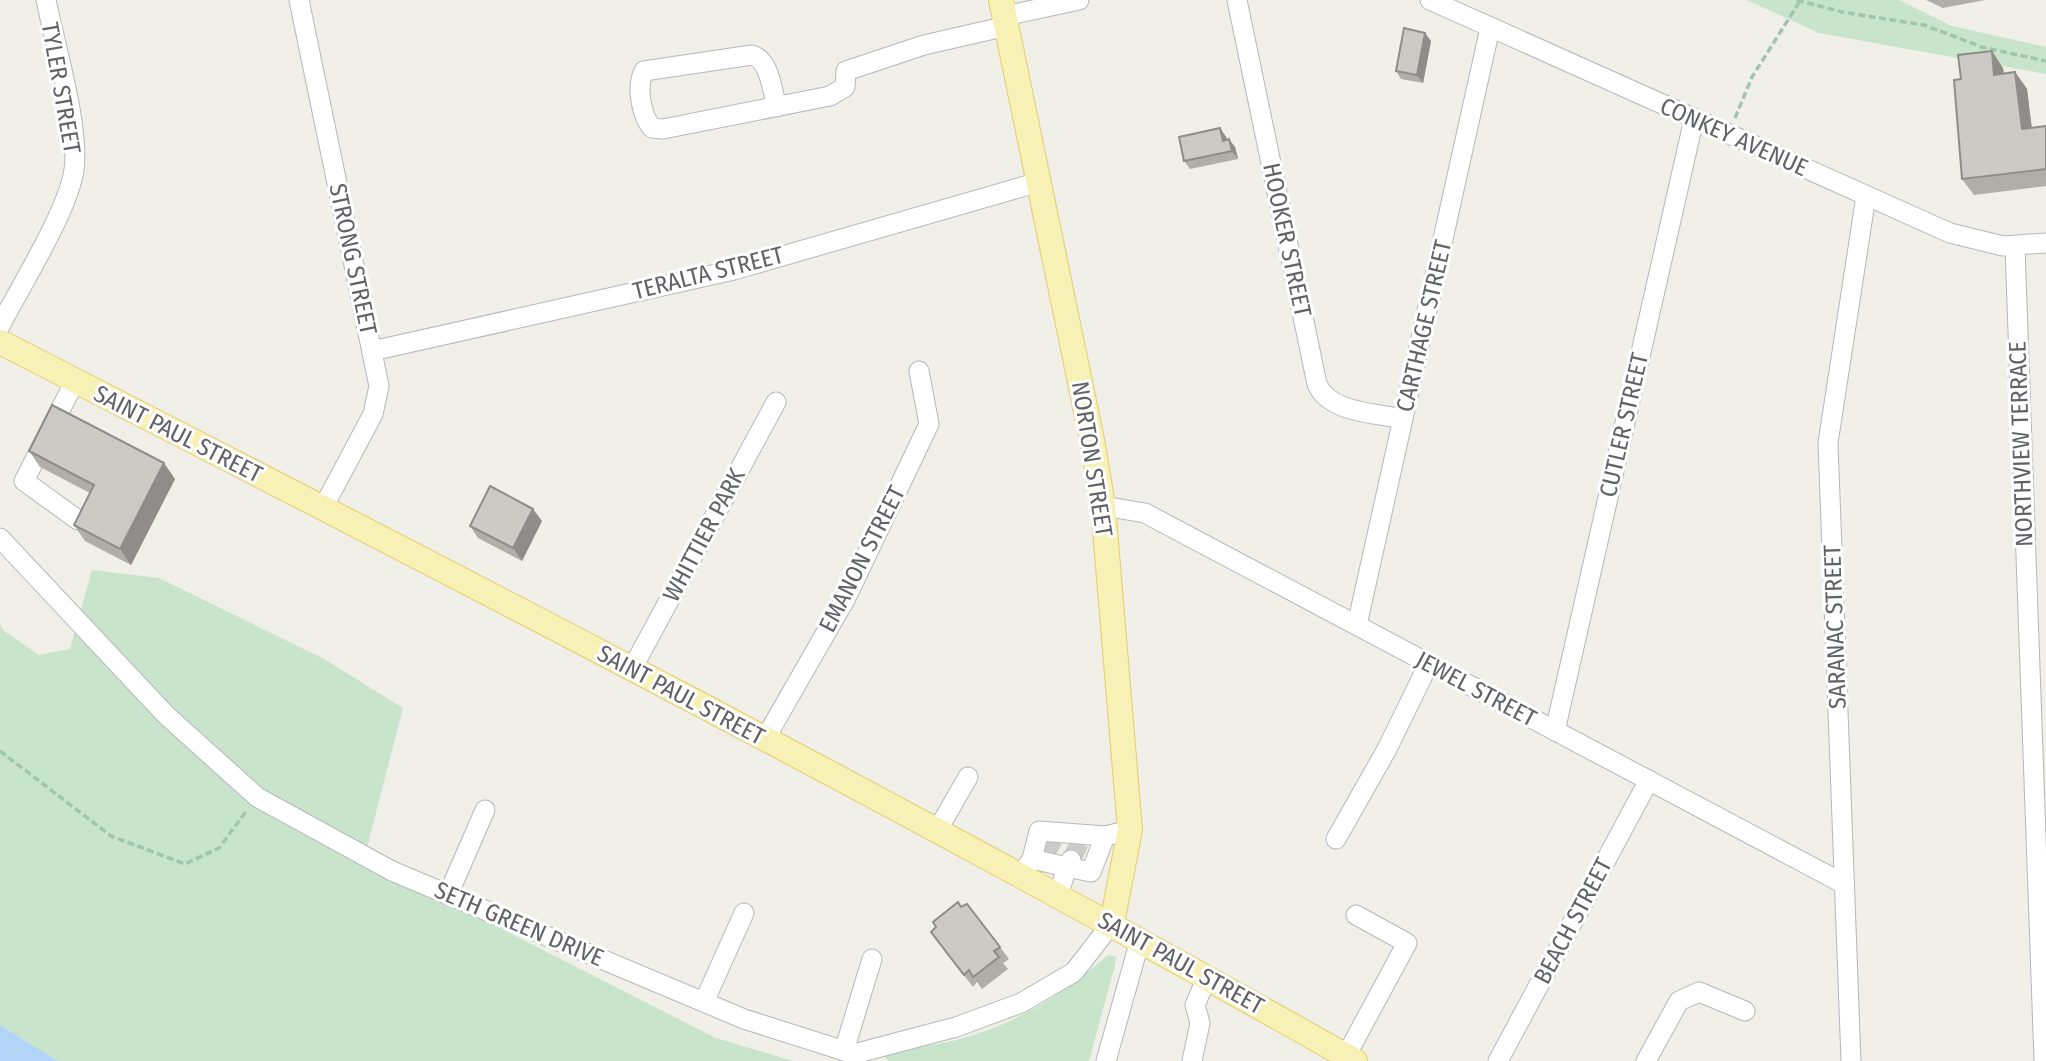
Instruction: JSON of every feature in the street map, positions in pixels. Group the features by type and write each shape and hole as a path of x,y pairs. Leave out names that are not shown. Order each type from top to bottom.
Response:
{"main road":[{"name":"NORTON STREET","path":"1004,14 1103,506 1130,830 1112,923"},
{"name":"SAINT PAUL STREET","path":"0,342 632,669 937,831 1048,863 1058,896 1112,923 1350,1058"}],"street":[{"name":"TYLER STREET","path":"0,326 65,200 74,173 73,131 46,0"},
{"name":"STRONG STREET","path":"299,0 379,386 377,404 323,508"},
{"path":"777,107 765,67 759,57 752,55 644,71 638,82 647,122 652,128 663,129 777,107 830,96 845,87 846,71 1004,14 1079,0"},
{"name":"HOOKER STREET","path":"1237,0 1320,392 1337,404 1403,419"},
{"name":"CONKEY AVENUE","path":"1430,0 1964,238 2015,247 2046,243"},
{"name":"CARTHAGE STREET","path":"1357,625 1490,28"},
{"name":"CUTLER STREET","path":"1555,731 1694,119"},
{"name":"TERALTA STREET","path":"373,351 734,270 1039,182"},
{"name":"SARANAC STREET","path":"1851,1061 1828,443 1867,196"},
{"name":"NORTHVIEW TERRACE","path":"2015,247 2044,1061"},
{"name":"EMANON STREET","path":"765,739 847,596 929,424 919,371"},
{"path":"75,381 24,481 78,520"},
{"name":"WHITTIER PARK","path":"632,669 776,402"},
{"name":"JEWEL STREET","path":"1103,506 1144,513 1844,884"},
{"name":"SETH GREEN DRIVE","path":"0,538 166,715 257,797 392,871 744,1019 853,1055"},
{"path":"1336,839 1387,749 1429,663"},
{"path":"937,831 968,777"},
{"name":"BEACH STREET","path":"1498,1061 1649,780"},
{"path":"448,895 485,810"},
{"path":"1058,896 1039,831 1070,836 1105,836 1130,830"},
{"path":"1048,863 1091,872 1105,836"},
{"path":"704,1002 744,913"},
{"path":"1350,1058 1407,943 1356,915"},
{"path":"872,958 853,1055 956,1027 1021,1003 1074,972 1112,923"},
{"path":"1106,1061 1140,940"},
{"path":"1192,1061 1200,1023 1195,1005 1207,977"},
{"path":"1646,1061 1679,1001 1699,992 1745,1011"}],"path":[{"path":"1730,135 1752,77 1798,1 1842,12 1924,25 1982,47 2046,61"},
{"path":"0,751 111,836 185,864 219,848 257,797"}],"green space":[{"path":"1747,0 1899,0 1952,26 2046,47 2046,74 1819,33"},
{"path":"92,570 159,578 324,659 403,708 364,859 716,1038 793,1061 58,1061 0,1025 0,624 4,631 39,655 70,649"},
{"path":"1108,955 1116,957 1115,965 1089,1061 888,1061 884,1055 948,1042 993,1028 1053,997"}],"water":[{"path":"0,1025 58,1061 0,1061"}],"building":[{"path":"1404,28 1425,33 1417,75 1396,71"},
{"path":"1992,51 1994,75 2015,72 2022,129 2046,126 2046,169 1962,179 1954,80 1961,79 1958,55"},
{"path":"1220,128 1223,141 1229,139 1232,151 1184,161 1179,137"},
{"path":"52,405 164,463 120,549 74,525 94,485 29,451"},
{"path":"490,486 533,509 513,548 470,526"},
{"path":"958,902 961,907 967,904 1000,947 994,951 999,957 973,977 969,970 964,975 931,932 936,927 933,922"}],"tunnel":[{"path":"1044,856 1056,836"},
{"path":"1071,860 1081,840"}]}
